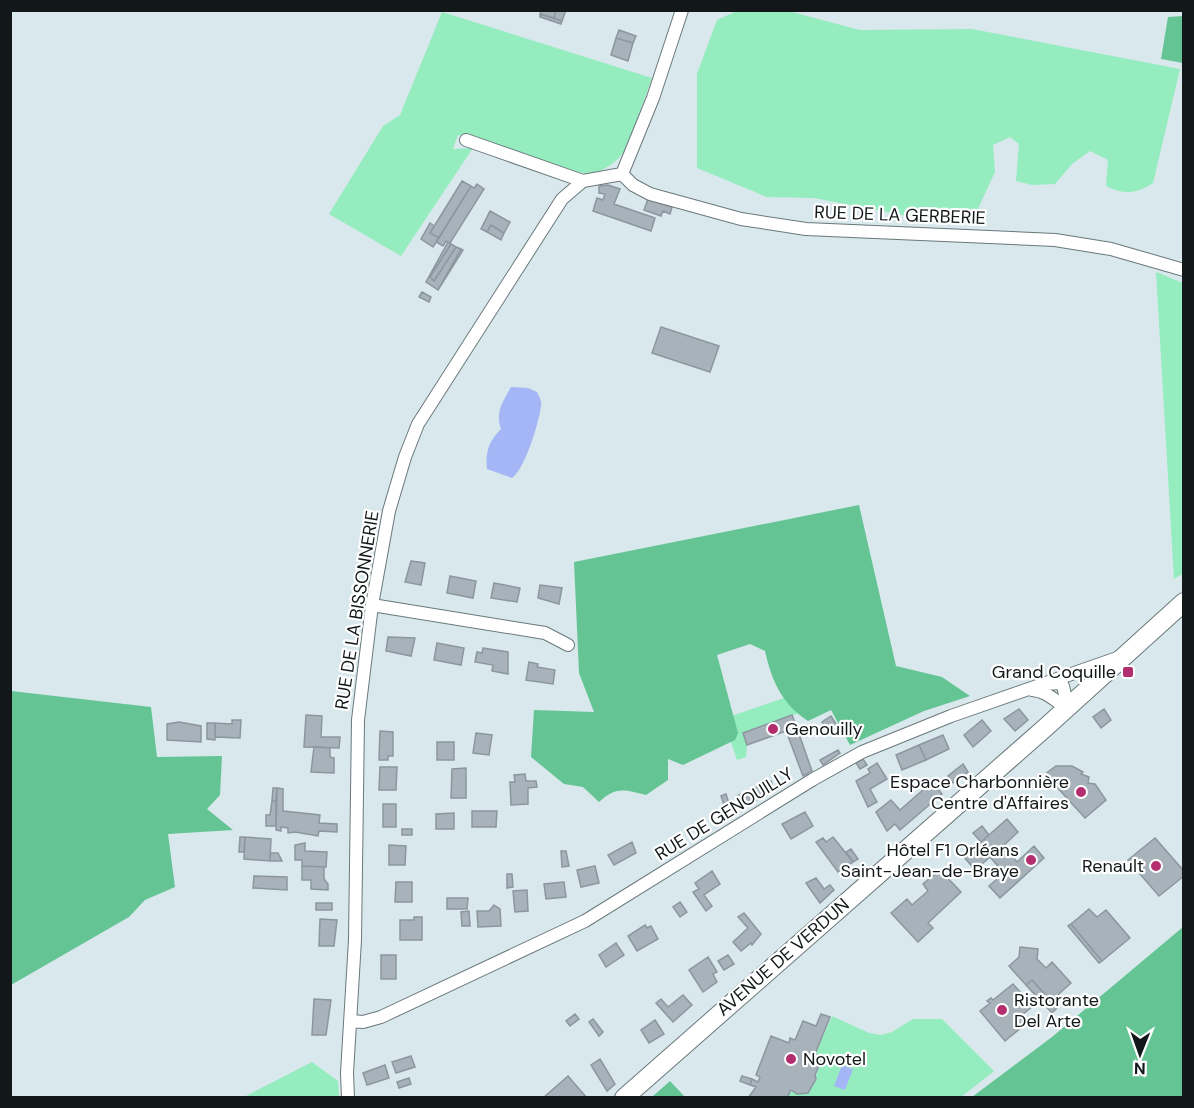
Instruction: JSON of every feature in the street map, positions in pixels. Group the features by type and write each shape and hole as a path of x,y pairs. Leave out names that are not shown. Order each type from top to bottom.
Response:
{"main road":[{"name":"AVENUE DE VERDUN","path":"624,1098 1068,708 1184,602"}],"street":[{"path":"466,140 583,181 622,174 653,98 682,10"},
{"name":"RUE DE LA GERBERIE","path":"622,174 633,185 650,194 741,219 806,229 1055,240 1111,249 1184,270"},
{"name":"RUE DE LA BISSONNERIE","path":"348,1098 347,1073 352,1021 355,762 372,605 389,511 405,457 418,424 562,199 583,181"},
{"path":"372,605 545,633 568,645"},
{"name":"RUE DE GENOUILLY","path":"352,1021 363,1022 381,1017 585,921 812,780 862,752 951,716 1031,690 1124,655"},
{"path":"1046,684 1059,683 1063,686 1068,708"},
{"path":"1031,690 1045,692 1054,701 1068,708"}],"green space":[{"path":"739,10 788,11 860,30 972,29 1180,69 1153,183 1130,192 1106,186 1108,160 1090,151 1072,164 1055,184 1032,185 1016,181 1019,144 1010,137 993,145 995,172 977,211 949,224 814,198 767,197 697,168 697,74 717,20"},
{"path":"442,12 652,78 626,150 619,158 597,172 581,173 458,135 453,149 473,148 401,256 329,214 383,126 400,115"},
{"path":"1183,16 1183,63 1161,59 1168,17"},
{"path":"1156,272 1183,283 1184,573 1174,579"},
{"path":"859,505 896,666 942,677 970,696 924,711 850,745 831,710 808,721 791,707 775,682 765,651 750,644 717,655 738,733 735,740 683,765 668,759 668,780 646,795 616,791 599,802 583,787 564,784 531,757 534,710 594,712 579,673 574,562"},
{"path":"807,690 813,708 743,733 747,745 746,757 737,760 723,719"},
{"path":"11,691 151,707 157,757 222,756 220,795 207,809 233,830 168,834 175,887 145,900 129,917 11,985"},
{"path":"1183,927 1183,1097 972,1097 1052,1037"},
{"path":"832,1016 869,1033 881,1035 892,1032 913,1019 942,1019 994,1071 961,1097 787,1098 789,1092 808,1093 819,1066 819,1056 815,1054"},
{"path":"312,1062 338,1081 339,1097 244,1097"},
{"path":"670,1081 685,1097 652,1097"}],"water":[{"path":"511,387 528,388 537,392 541,404 526,455 512,478 487,469 487,452 493,438 501,429 499,417 501,407"},
{"path":"842,1065 853,1069 845,1090 834,1086"}],"building":[{"path":"542,10 556,10 554,18 540,14"},
{"path":"556,10 566,10 562,21 554,18"},
{"path":"540,14 562,21 561,24 540,17"},
{"path":"619,30 636,36 633,43 616,38"},
{"path":"616,38 633,43 628,61 611,55"},
{"path":"462,181 471,186 439,238 430,233"},
{"path":"477,184 484,189 450,243 446,241 443,246 436,242 471,186 474,188"},
{"path":"608,185 620,189 614,204 655,218 651,231 593,211 597,198 603,200 605,194 599,193 599,186"},
{"path":"648,199 672,207 670,214 663,211 661,216 644,210"},
{"path":"490,211 510,222 504,233 491,225 487,232 481,229"},
{"path":"430,223 434,226 430,233 439,238 433,247 421,239"},
{"path":"491,225 504,233 501,240 487,232"},
{"path":"448,242 451,244 430,277 434,281 456,247 461,249 438,290 426,282"},
{"path":"451,244 456,247 434,281 430,277"},
{"path":"461,249 463,250 438,290"},
{"path":"422,292 431,297 429,302 419,297"},
{"path":"661,327 719,346 710,372 652,353"},
{"path":"411,561 425,563 421,585 405,582"},
{"path":"450,576 476,581 473,598 447,593"},
{"path":"494,583 520,588 517,602 491,598"},
{"path":"540,585 562,588 559,604 538,598"},
{"path":"388,637 415,638 411,656 386,651"},
{"path":"437,643 464,648 461,665 434,660"},
{"path":"483,648 508,652 508,674 492,671 493,665 475,662 477,652 482,653"},
{"path":"529,662 538,664 537,667 555,670 553,684 526,680"},
{"path":"1019,709 1028,720 1015,731 1004,719"},
{"path":"1104,709 1111,720 1101,728 1093,717"},
{"path":"306,715 322,716 321,737 340,737 339,748 304,747"},
{"name":"Genouilly","path":"792,715 797,728 790,731 791,735 788,736 786,731 747,745 743,733"},
{"path":"831,716 836,724 826,730 822,722"},
{"path":"232,720 241,720 240,738 215,737 215,723 232,724"},
{"path":"982,720 991,731 973,747 964,735"},
{"path":"179,722 201,726 201,742 167,740 167,724"},
{"path":"207,723 215,723 215,740 207,739"},
{"path":"797,728 812,771 803,776 788,736 791,735 790,731"},
{"path":"380,731 393,732 393,756 388,756 388,760 379,760"},
{"path":"476,733 492,735 489,755 473,753"},
{"path":"943,735 949,749 926,760 919,745"},
{"path":"437,742 454,742 454,760 437,760"},
{"path":"919,745 926,760 902,770 896,755"},
{"path":"314,747 330,748 330,757 334,758 334,773 311,772"},
{"path":"838,750 840,753 823,765 820,760"},
{"path":"863,759 867,765 860,769 856,763"},
{"path":"877,763 887,779 870,789 877,802 868,807 856,781 870,773 868,769"},
{"path":"963,764 968,772 953,783 948,776"},
{"name":"Espace Charbonnière Centre d'Affaires","path":"1056,766 1072,766 1083,772 1081,774 1089,777 1088,783 1095,784 1106,800 1085,818 1045,774"},
{"path":"380,767 397,767 396,790 379,790"},
{"path":"466,768 466,798 451,798 452,769"},
{"path":"525,774 526,781 536,781 537,787 528,788 528,804 511,805 510,782 515,782 514,775"},
{"path":"771,781 774,791 747,805 740,804 737,796"},
{"path":"932,782 942,794 900,830 895,824 887,831 876,812 891,800 900,810"},
{"path":"273,788 277,788 276,801 272,801"},
{"path":"277,788 283,789 283,811 320,815 319,823 337,824 337,832 319,831 318,836 288,833 288,828 281,827 281,831 276,830"},
{"path":"726,794 732,813 727,814 721,796"},
{"path":"272,801 276,801 276,826 266,826 266,815 270,815"},
{"path":"383,804 396,804 396,827 383,827"},
{"path":"472,811 497,811 496,827 472,827"},
{"path":"805,812 813,826 791,839 782,824"},
{"path":"454,813 454,829 436,829 436,814"},
{"name":"Hôtel F1 Orléans Saint-Jean-de-Braye","path":"1007,819 1018,832 1003,846 1017,862 1034,846 1044,858 1000,898 989,886 1004,873 990,857 975,870 964,857"},
{"path":"982,826 989,835 981,842 973,833"},
{"path":"402,829 412,829 412,835 402,835"},
{"path":"240,837 245,837 244,852 239,852"},
{"path":"245,837 271,839 270,861 244,859"},
{"path":"833,837 853,862 838,872 816,842 823,838 826,842"},
{"name":"Renault","path":"1155,838 1184,871 1184,876 1159,896 1128,860"},
{"path":"632,842 636,853 614,865 608,855"},
{"path":"305,843 305,851 327,852 326,867 302,866 302,860 295,860 295,845"},
{"path":"389,845 406,846 405,865 389,865"},
{"path":"851,849 858,859 853,862 846,852"},
{"path":"561,851 566,851 569,866 562,867"},
{"path":"270,853 278,853 282,861 270,861"},
{"path":"302,866 324,867 324,879 328,884 328,890 311,889 311,880 302,880"},
{"path":"595,866 599,883 581,887 577,870"},
{"path":"940,870 961,892 928,923 933,928 918,942 891,913 907,899 912,905 928,891 923,884"},
{"path":"712,871 720,884 704,895 712,906 706,911 693,892 699,889 695,883"},
{"path":"507,874 512,874 513,887 507,888"},
{"path":"254,876 287,877 287,890 253,888"},
{"path":"816,878 824,889 830,885 834,890 820,903 806,883"},
{"path":"396,882 412,882 412,902 395,902"},
{"path":"564,882 566,897 546,899 544,884"},
{"path":"527,890 528,911 515,912 513,891"},
{"path":"447,898 468,898 467,909 447,909"},
{"path":"680,902 687,912 680,917 673,907"},
{"path":"316,903 332,903 332,910 316,910"},
{"path":"494,905 500,909 501,926 478,927 477,911 489,911"},
{"path":"1089,909 1097,917 1106,910 1130,938 1102,961 1071,924"},
{"path":"469,911 470,926 462,926 461,912"},
{"path":"744,913 761,934 752,945 751,943 741,951 733,942 748,928 738,917"},
{"path":"414,917 422,917 422,940 400,940 400,920 414,920"},
{"path":"320,919 337,920 334,946 319,946"},
{"path":"1071,924 1102,961 1099,963 1068,926"},
{"path":"645,925 647,928 651,926 658,939 637,951 628,936"},
{"path":"616,943 624,955 606,967 599,955"},
{"path":"1020,947 1038,949 1037,959 1046,968 1052,962 1071,983 1051,1001 1032,980 1026,985 1009,966 1019,957"},
{"path":"381,955 396,955 396,979 381,979"},
{"path":"728,955 734,964 724,970 718,961"},
{"path":"708,957 717,972 713,974 717,982 703,992 689,970"},
{"path":"1032,980 1057,1008 1052,1013 1026,985"},
{"path":"1013,984 1033,1006 1022,1015 1028,1022 1005,1041 980,1011 990,1003 987,1001 991,998 993,1000"},
{"path":"683,995 692,1005 673,1022 656,1003 661,999 668,1007"},
{"path":"314,999 331,1000 326,1035 312,1035"},
{"path":"575,1014 579,1019 570,1026 566,1021"},
{"name":"Novotel","path":"821,1014 830,1017 815,1054 820,1056 820,1063 815,1075 816,1079 808,1093 797,1094 791,1090 787,1098 748,1098 756,1087 750,1085 752,1079 758,1082 760,1077 756,1075 771,1036 789,1043 790,1038 795,1040 803,1021 816,1026"},
{"path":"593,1019 603,1032 599,1036 589,1022"},
{"path":"655,1020 664,1034 649,1043 641,1030"},
{"path":"411,1056 415,1067 396,1073 392,1062"},
{"path":"600,1059 615,1084 607,1091 591,1065"},
{"path":"385,1065 389,1078 367,1085 363,1073"},
{"path":"568,1076 587,1098 543,1098"},
{"path":"742,1076 752,1079 750,1085 740,1081"},
{"path":"409,1078 411,1084 399,1088 397,1082"}],"place":[{"name":"Grand Coquille","path":"1128,672"},
{"name":"Genouilly","path":"773,729"},
{"name":"Espace Charbonnière Centre d'Affaires","path":"1081,792"},
{"name":"Hôtel F1 Orléans Saint-Jean-de-Braye","path":"1031,860"},
{"name":"Renault","path":"1156,866"},
{"name":"Ristorante Del Arte","path":"1002,1010"},
{"name":"Novotel","path":"791,1059"}]}
